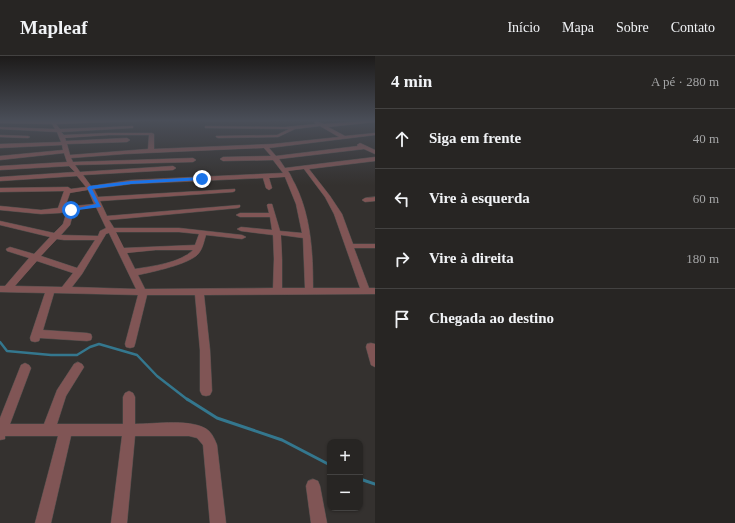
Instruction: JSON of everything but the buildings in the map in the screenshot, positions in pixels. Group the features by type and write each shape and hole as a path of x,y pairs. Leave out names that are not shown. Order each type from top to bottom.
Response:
{"street":[{"path":"21,145 24,142"},
{"path":"0,146 48,142"},
{"path":"64,142 68,157 77,174 89,188 106,218 142,292 143,296 130,344"},
{"path":"126,142 124,152 131,182"},
{"path":"151,151 152,142"},
{"path":"0,168 68,157 124,152 266,147 311,142"},
{"path":"352,142 375,152"},
{"path":"266,147 286,172 300,206 307,236 309,291"},
{"path":"223,159 275,158 364,147"},
{"path":"174,150 174,179"},
{"path":"0,158 68,157 126,161 193,160"},
{"path":"0,190 63,189 68,191 131,182 266,176 305,167 375,159"},
{"path":"4,289 142,292 370,291 333,204 305,167"},
{"path":"0,179 173,168"},
{"path":"266,176 270,188"},
{"path":"0,208 41,212 71,210 97,202 233,190"},
{"path":"60,210 68,191"},
{"path":"365,200 375,199"},
{"path":"106,218 238,206"},
{"path":"270,206 274,215 279,264 277,292"},
{"path":"0,222 14,210"},
{"path":"4,289 66,225 71,210"},
{"path":"240,215 274,215"},
{"path":"0,222 71,239 100,238"},
{"path":"65,290 79,272 100,238 105,232 112,229 179,230 242,237"},
{"path":"241,229 307,236"},
{"path":"132,273 193,254 198,247 203,233"},
{"path":"350,246 375,246"},
{"path":"122,251 156,248 198,247"},
{"path":"10,249 79,272"},
{"path":"51,290 36,336 87,338"},
{"path":"199,292 205,350 206,391"},
{"path":"371,347 375,362"},
{"path":"48,430 61,394 78,367"},
{"path":"25,368 1,432 48,430 189,430 205,435 210,445 218,523"},
{"path":"119,523 129,430 129,397"},
{"path":"43,523 66,430"},
{"path":"313,486 319,523"}],"waterway":[{"path":"0,342 7,351 51,355 77,355 90,347 99,344 137,355 157,376 188,400"},
{"path":"187,399 217,418 282,440 327,463"},
{"path":"363,480 375,484"}],"route":[{"path":"71,210 99,206 89,188 131,182 202,179"}]}
